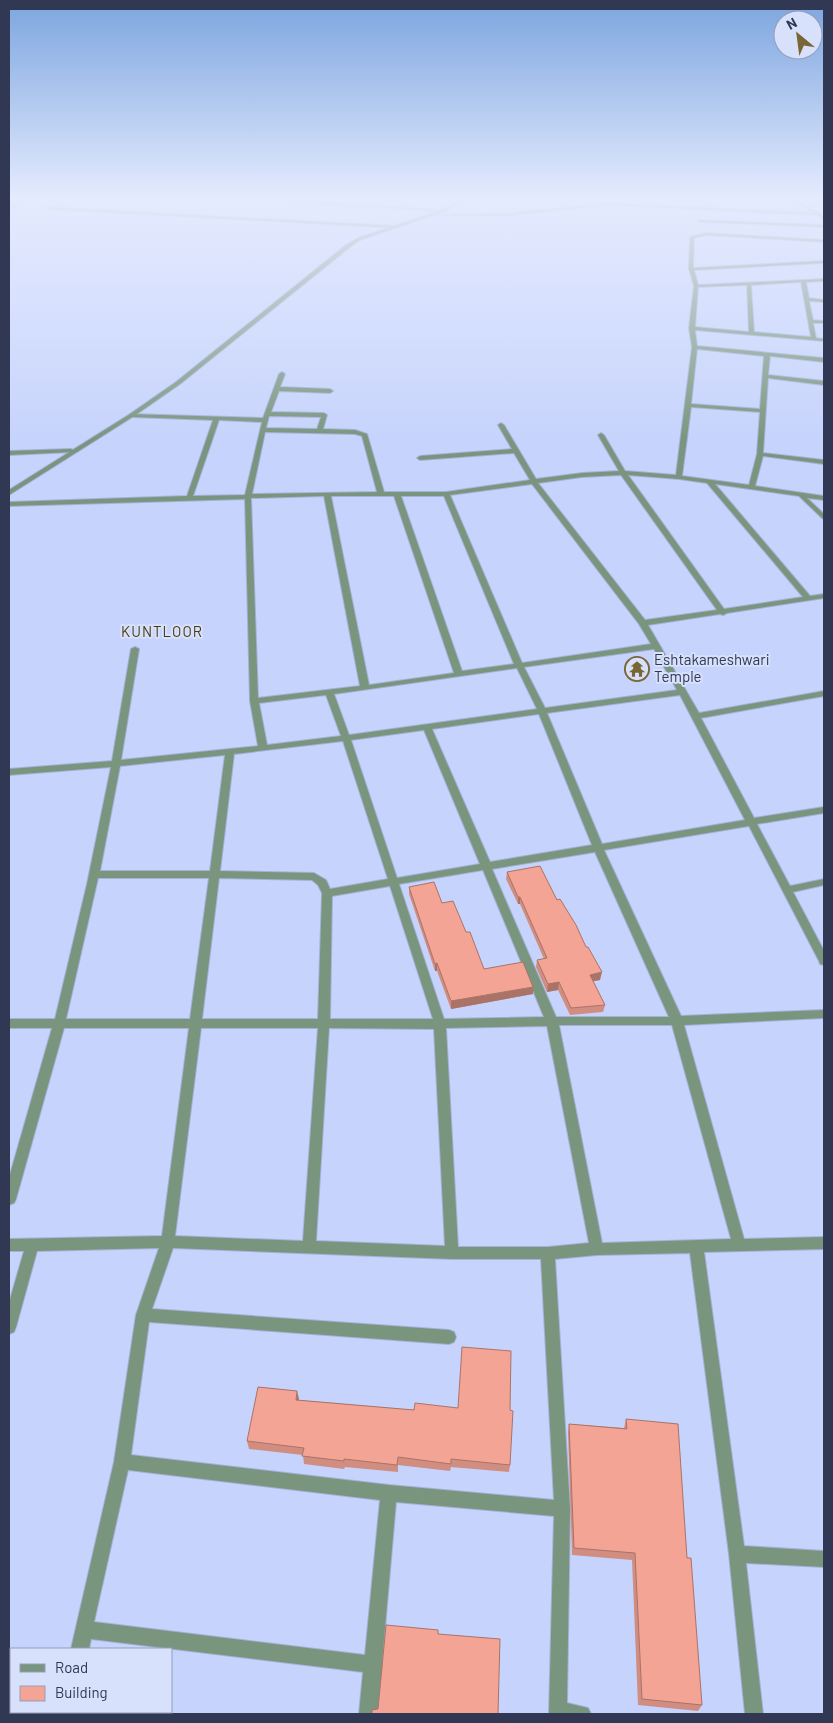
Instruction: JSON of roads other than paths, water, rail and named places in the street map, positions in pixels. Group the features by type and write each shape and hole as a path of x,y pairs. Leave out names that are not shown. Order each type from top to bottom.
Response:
{"street":[{"path":"9,493 132,415 178,383 305,280"},
{"path":"679,477 695,347 692,328 696,286 695,280"},
{"path":"696,286 815,280"},
{"path":"803,281 814,339"},
{"path":"749,283 752,334"},
{"path":"806,299 824,301"},
{"path":"810,321 824,322"},
{"path":"692,328 824,340"},
{"path":"695,347 824,360"},
{"path":"752,486 760,454 767,355"},
{"path":"263,748 254,701 248,497 266,417 282,374"},
{"path":"766,376 824,383"},
{"path":"276,389 330,391"},
{"path":"688,404 764,411"},
{"path":"132,415 217,418 324,415 319,432"},
{"path":"188,499 217,418"},
{"path":"501,425 535,483 643,623 696,716 824,961"},
{"path":"263,430 355,432 366,435 381,494"},
{"path":"600,435 623,473 723,613"},
{"path":"420,458 516,451"},
{"path":"9,453 72,452"},
{"path":"760,454 824,462"},
{"path":"9,504 327,494 446,494 582,475 623,473 679,477 752,486 802,496 824,498"},
{"path":"710,482 808,598"},
{"path":"327,494 365,688"},
{"path":"397,494 459,675"},
{"path":"446,494 519,666 542,711 598,847 677,1021 738,1245"},
{"path":"802,496 824,517"},
{"path":"643,623 723,613 824,596"},
{"path":"254,701 365,688 655,646"},
{"path":"9,1199 59,1024 94,875 117,765 135,649"},
{"path":"329,692 347,740 440,1024 452,1253"},
{"path":"9,772 117,765 347,740 682,692"},
{"path":"696,716 824,693"},
{"path":"428,729 489,867 552,1021 596,1249"},
{"path":"80,1648 86,1630 122,1462 143,1315 168,1242 230,752"},
{"path":"327,893 824,810"},
{"path":"94,875 216,874 314,877 322,883 327,893 324,1024 309,1248"},
{"path":"787,890 824,882"},
{"path":"9,1023 194,1025 440,1024 552,1021 677,1021 824,1014"},
{"path":"9,1245 168,1242 452,1253 548,1253 596,1249 738,1245 824,1246"},
{"path":"9,1327 32,1246"},
{"path":"696,1246 737,1554 754,1714"},
{"path":"548,1253 562,1509 558,1712 582,1714"},
{"path":"143,1315 450,1337"},
{"path":"122,1462 389,1493 562,1509"},
{"path":"368,1714 389,1493"},
{"path":"737,1554 824,1559"},
{"path":"86,1630 374,1665"}],"place":[{"name":"Eshtakameshwari Temple","path":"637,669"}],"district":[{"name":"KUNTLOOR","path":"162,632"}]}
